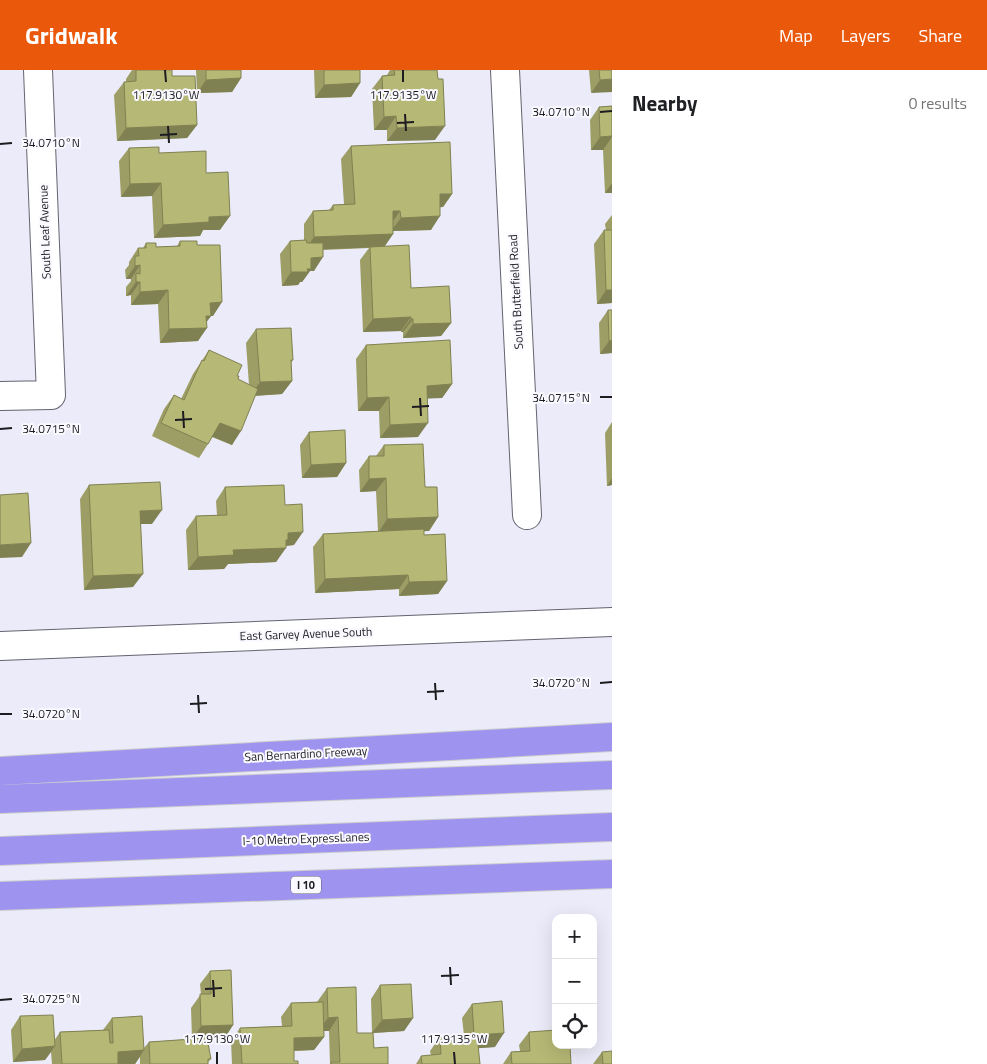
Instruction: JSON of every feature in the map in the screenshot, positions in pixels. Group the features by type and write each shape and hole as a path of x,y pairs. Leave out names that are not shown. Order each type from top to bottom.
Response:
{"highway":[{"name":"San Bernardino Freeway","path":"0,771 612,737"},
{"path":"0,799 612,775"},
{"name":"I-10 Metro ExpressLanes","path":"0,852 612,827"},
{"name":"I 10","path":"0,896 612,874"}],"street":[{"name":"South Leaf Avenue","path":"0,396 51,395 38,70"},
{"name":"South Butterfield Road","path":"505,70 527,515"},
{"name":"East Garvey Avenue South","path":"0,646 612,622"}],"building":[{"path":"136,70 172,70 172,76 195,76 197,125 126,128 124,82 136,81"},
{"path":"206,70 241,70 241,78 206,80"},
{"path":"324,70 360,70 360,83 324,85"},
{"path":"394,70 437,70 438,79 443,79 445,126 397,128 396,116 384,117 382,76 395,75"},
{"path":"599,70 612,70 612,79 600,80"},
{"path":"612,106 612,136 600,137 599,107"},
{"path":"450,142 452,194 440,194 440,216 401,218 400,211 393,211 393,234 314,237 313,211 333,210 333,205 355,204 351,146"},
{"path":"159,147 159,153 206,151 206,173 228,172 230,216 209,217 209,222 163,225 161,183 130,184 129,148"},
{"path":"604,230 612,230 612,290 606,290"},
{"path":"306,240 307,243 323,243 323,257 311,258 311,269 307,269 308,272 291,272 290,241"},
{"path":"180,241 197,241 197,245 220,245 222,302 210,303 211,316 206,316 207,328 169,329 168,290 140,292 140,282 136,282 136,273 140,274 140,265 135,266 135,256 139,256 138,248 146,248 146,243 156,243 156,247 180,246"},
{"path":"409,245 411,288 449,286 451,323 413,324 411,317 373,319 370,247"},
{"path":"608,310 612,310 612,340 609,341"},
{"path":"291,328 292,381 260,382 256,329"},
{"path":"450,340 452,384 427,386 428,423 390,425 389,397 367,398 366,345"},
{"path":"209,350 242,365 237,376 239,376 238,379 258,389 241,431 220,423 208,444 161,423 174,395 184,400 202,360 204,361"},
{"path":"345,430 346,463 311,465 309,432"},
{"path":"423,444 425,487 437,487 438,517 387,519 386,478 369,479 369,456 384,456 384,445"},
{"path":"160,482 162,510 140,511 143,574 93,576 89,485"},
{"path":"284,485 285,505 302,504 303,532 288,533 286,548 233,550 234,555 198,557 196,516 227,515 225,487"},
{"path":"28,493 31,543 0,545 0,495"},
{"path":"424,529 424,535 445,534 447,581 409,582 408,575 325,579 323,534"},
{"path":"231,970 233,1025 201,1026 200,994 211,994 210,971"},
{"path":"411,984 413,1018 382,1020 380,985"},
{"path":"356,987 357,1033 373,1033 374,1048 388,1047 388,1064 331,1064 331,1062 340,1062 338,1017 328,1018 327,988"},
{"path":"502,1001 504,1033 477,1035 480,1064 422,1064 421,1056 441,1054 440,1037 474,1035 472,1004"},
{"path":"323,1002 324,1037 294,1038 294,1061 298,1061 298,1064 242,1064 240,1028 292,1026 291,1003"},
{"path":"53,1015 55,1046 22,1049 20,1016"},
{"path":"142,1016 144,1050 118,1052 118,1064 62,1064 60,1032 109,1030 110,1043 113,1043 112,1018"},
{"path":"552,1030 552,1049 570,1049 571,1064 512,1064 511,1052 530,1051 529,1032"},
{"path":"207,1038 211,1059 208,1059 208,1064 150,1064 149,1042"},
{"path":"612,1051 612,1064 603,1064 602,1052"}]}
